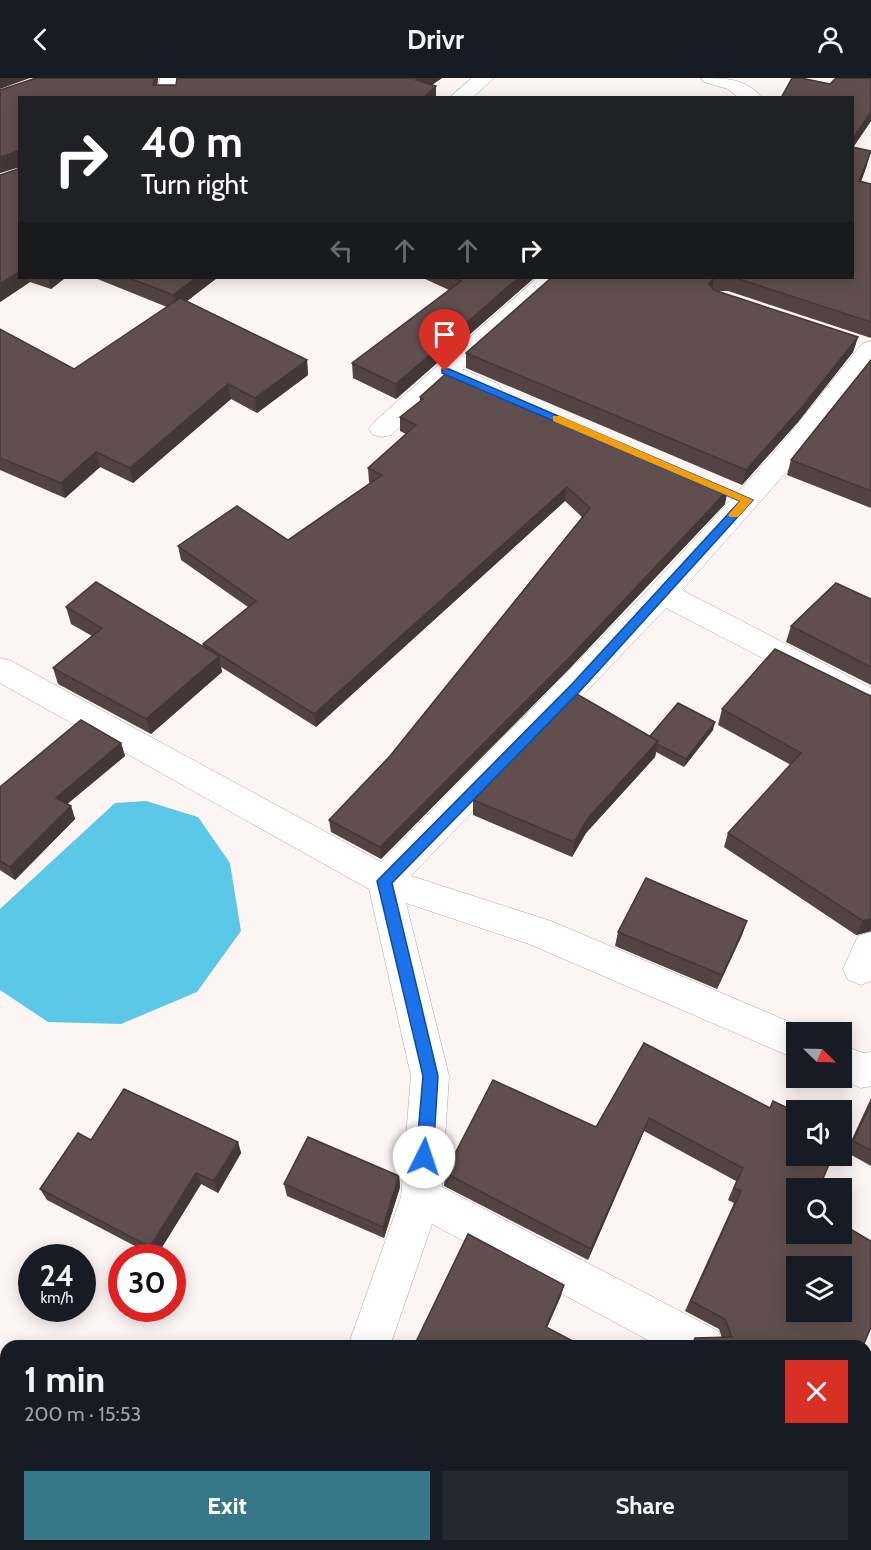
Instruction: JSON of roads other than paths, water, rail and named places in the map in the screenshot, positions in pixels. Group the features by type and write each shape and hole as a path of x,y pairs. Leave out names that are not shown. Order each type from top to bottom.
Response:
{"street":[{"path":"167,96 170,78"},
{"path":"462,96 484,78"},
{"path":"711,78 735,85 749,96"},
{"path":"382,429 548,279"},
{"path":"384,881 577,687 663,593 737,495 785,458 864,346"},
{"path":"445,371 510,399"},
{"path":"663,593 871,702"},
{"path":"0,669 384,881 539,932 786,1038"},
{"path":"371,1340 422,1197 430,1076 384,881"},
{"path":"852,1067 861,1071 871,1069"},
{"path":"422,1197 692,1340"}],"water":[{"path":"146,801 198,817 230,863 241,931 197,992 121,1024 48,1022 0,990 0,909 115,803"}]}
